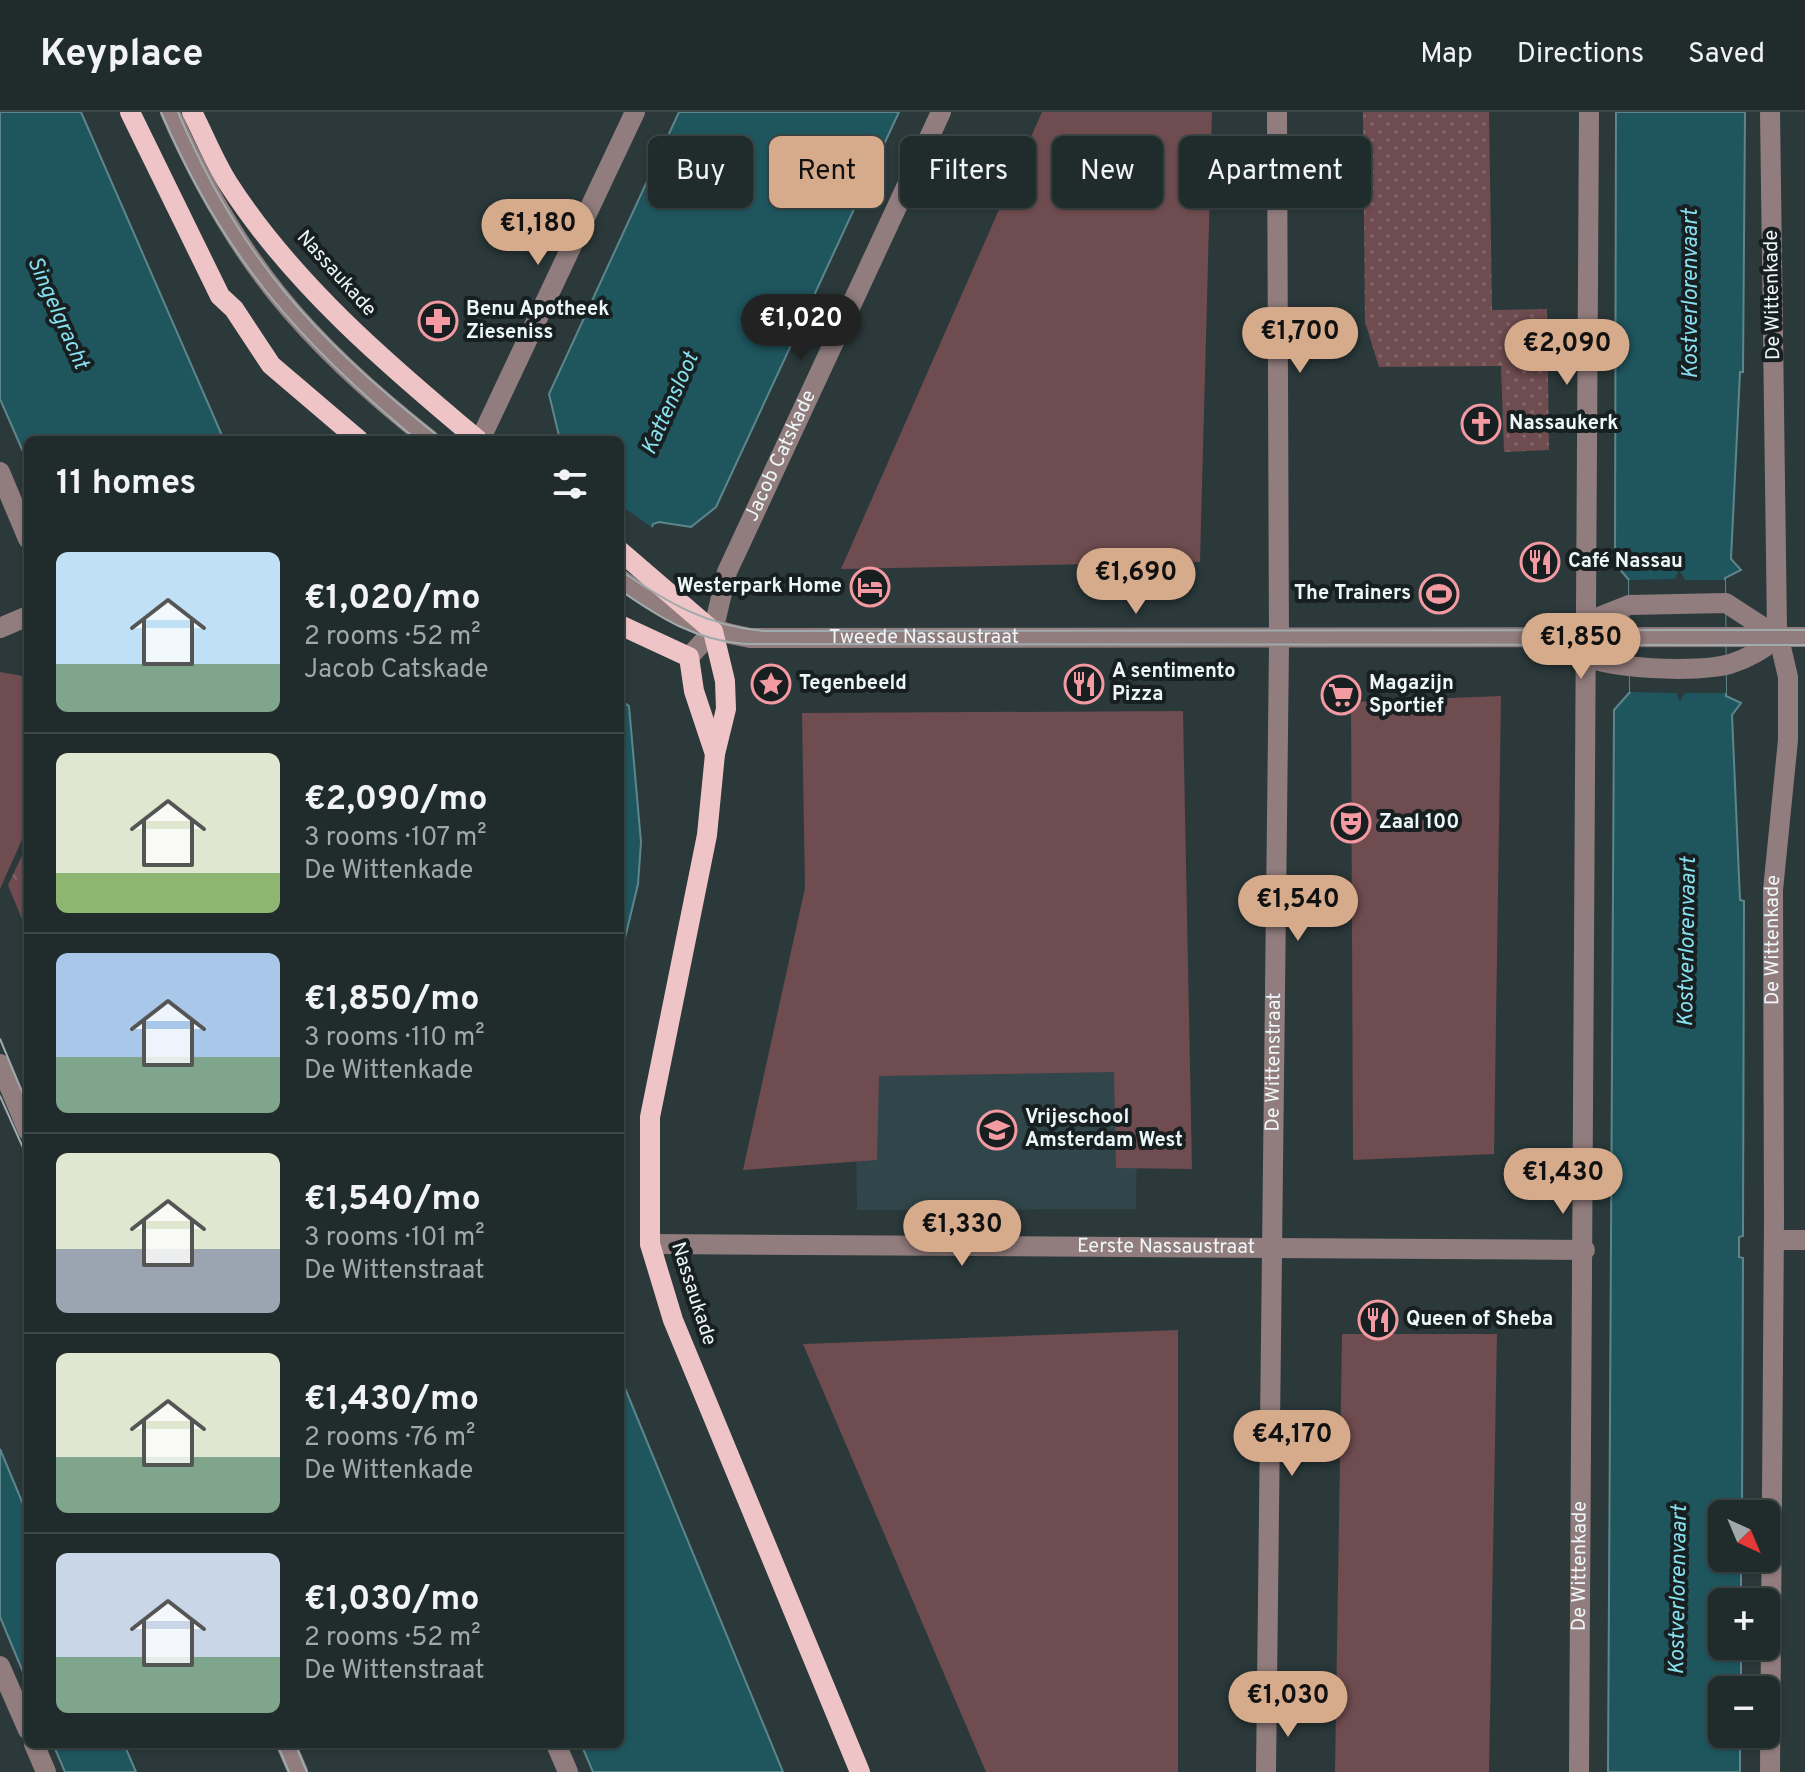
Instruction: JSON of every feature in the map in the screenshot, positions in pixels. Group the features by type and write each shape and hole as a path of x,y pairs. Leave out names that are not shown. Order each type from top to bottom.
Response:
{"main road":[{"path":"130,112 220,296 234,309 271,365 354,436"},
{"name":"Nassaukade","path":"192,112 228,183 286,257 350,326 422,394 474,436"},
{"path":"624,554 713,631"},
{"path":"624,627 689,657"},
{"name":"Nassaukade","path":"713,631 720,653 726,709 715,754 707,835 650,1117 650,1244 673,1320 860,1772"},
{"name":"Nassaukade","path":"689,657 694,691 715,754"}],"street":[{"path":"170,112 204,188 270,290 345,369 425,436"},
{"path":"481,436 635,112"},
{"name":"Jacob Catskade","path":"713,631 727,572 941,112"},
{"name":"De Wittenstraat","path":"1266,1772 1279,638 1277,112"},
{"name":"De Wittenkade","path":"1579,1772 1585,1250 1589,112"},
{"name":"De Wittenkade","path":"1770,112 1778,637 1788,677 1788,740 1773,890 1770,1772"},
{"path":"0,472 24,529"},
{"path":"625,582 665,610 713,631 689,657"},
{"name":"Tweede Nassaustraat","path":"713,631 750,638 1555,637 1586,629 1629,605 1726,603 1778,637"},
{"path":"0,628 24,618"},
{"name":"Tweede Nassaustraat","path":"1586,629 1629,637 1805,637"},
{"path":"1555,637 1588,660 1630,668 1726,665 1757,654 1778,637"},
{"path":"0,1064 24,1121"},
{"path":"1774,1240 1805,1240"},
{"name":"Eerste Nassaustraat","path":"650,1244 1585,1250"},
{"path":"1,1669 24,1721"},
{"path":"36,1748 46,1772"},
{"path":"288,1748 298,1772"},
{"path":"558,1748 568,1772"}],"shaded area":[{"name":"Vrijeschool Amsterdam West","path":"855,1048 1138,1050 1136,1209 857,1210"}],"green space":[{"path":"1042,112 1212,112 1211,136 1179,136 1179,208 1209,208 1200,562 841,569 1000,208 1036,208 1036,136 1031,136"},
{"path":"1363,112 1489,112 1492,310 1547,309 1549,450 1504,452 1501,366 1379,367 1365,322 1364,208 1371,208 1371,136 1363,136"},
{"path":"0,672 24,676 24,835 0,889"},
{"path":"1501,696 1494,1154 1353,1160 1351,702"},
{"path":"1183,711 1192,1169 1116,1168 1114,1072 879,1076 877,1160 743,1170 805,888 802,713"},
{"path":"24,851 24,924 8,885"},
{"path":"1178,1330 1178,1772 986,1772 803,1344"},
{"path":"1342,1334 1497,1334 1489,1772 1335,1772"}],"water":[{"name":"Singelgracht","path":"0,112 81,112 222,436 24,436 24,454 0,399"},
{"name":"Kattensloot","path":"679,112 899,112 884,144 884,136 769,136 769,208 855,208 716,507 691,527 659,522 653,524 624,597 624,436 559,436 549,394 648,179 648,208 753,208 753,136 668,136"},
{"name":"Kostverlorenvaart","path":"1616,112 1745,112 1743,372 1740,372 1731,559 1741,570 1725,578 1726,696 1741,703 1732,715 1740,900 1744,901 1743,1236 1739,1237 1739,1257 1743,1258 1742,1500 1708,1500 1708,1572 1741,1572 1741,1588 1708,1588 1708,1660 1741,1660 1741,1676 1708,1676 1708,1748 1740,1748 1740,1772 1608,1772 1614,710 1630,692 1629,580 1615,564"},
{"path":"624,703 629,706 641,842 638,884 624,942"},
{"path":"624,1386 783,1772 593,1772 583,1748 624,1748"},
{"path":"0,1449 24,1506 24,1674 0,1617"},
{"path":"55,1748 126,1748 136,1772 65,1772"}],"pier":[{"path":"624,508 653,528 624,599"},
{"path":"1679,569 1685,580 1725,580 1726,693 1685,693 1680,701 1676,693 1630,692 1629,580 1675,579"}],"tram line":[{"path":"161,112 210,210 267,293 335,368 412,436"},
{"path":"178,112 228,212 287,295 358,368 438,436"},
{"path":"624,573 688,611 724,624 763,631 1805,630"},
{"path":"624,593 649,610 694,633 745,644 1805,645"},
{"path":"0,1039 24,1096"},
{"path":"0,1096 24,1150"},
{"path":"279,1748 289,1772"},
{"path":"297,1748 307,1772"}],"place":[{"name":"Benu Apotheek Zieseniss","path":"438,321"},
{"name":"Nassaukerk","path":"1481,424"},
{"name":"Café Nassau","path":"1540,562"},
{"name":"Westerpark Home","path":"870,587"},
{"name":"The Trainers","path":"1439,594"},
{"name":"Tegenbeeld","path":"771,684"},
{"name":"A sentimento Pizza","path":"1084,684"},
{"name":"Magazijn Sportief","path":"1341,695"},
{"name":"Zaal 100","path":"1351,823"},
{"name":"Vrijeschool Amsterdam West","path":"997,1130"},
{"name":"Queen of Sheba","path":"1378,1320"}]}
